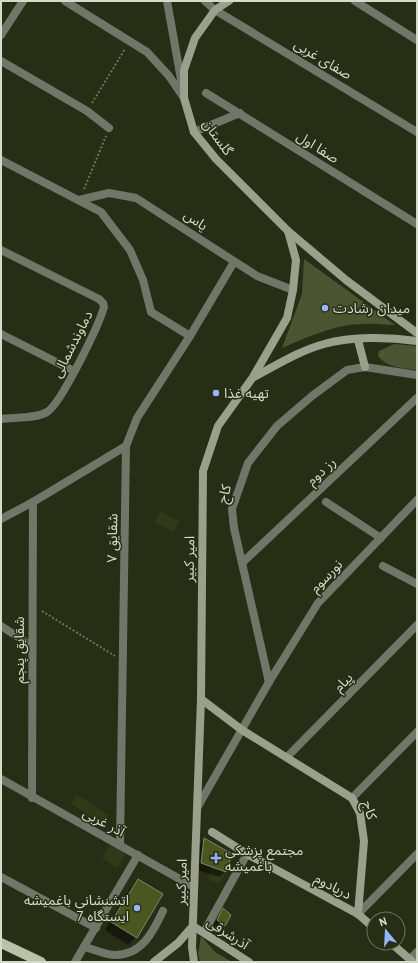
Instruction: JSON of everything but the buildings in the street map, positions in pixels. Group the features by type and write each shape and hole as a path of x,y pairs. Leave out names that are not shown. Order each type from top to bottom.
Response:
{"main road":[{"name":"گلستان","path":"229,1 215,10 195,38 184,70 184,98 194,132 216,159 288,231 346,280 417,333"},
{"path":"253,377 287,318 294,290 296,260 288,231"},
{"name":"امیر کبیر","path":"194,962 192,948 201,699 203,471 218,426 253,377 294,355 326,344 370,338 417,341"},
{"path":"358,340 365,367"},
{"name":"کاج","path":"201,699 242,730 352,798 360,813 364,841 358,914"},
{"name":"دریادوم","path":"212,832 247,854 358,914"},
{"path":"358,914 366,921"},
{"path":"154,962 178,943 193,926"},
{"name":"آذرشرقی","path":"193,926 249,962"},
{"path":"1,942 41,962"},
{"path":"400,951 411,960"}],"street":[{"path":"1,35 23,1"},
{"path":"64,1 147,52 169,76 184,98"},
{"path":"167,1 184,98"},
{"name":"صفای غربی","path":"205,1 215,10 417,132"},
{"path":"355,1 417,40"},
{"path":"1,61 108,124 109,128"},
{"name":"صفا اول","path":"206,93 417,224"},
{"path":"194,132 240,114"},
{"path":"1,160 101,212 130,250 143,280 151,312 190,336"},
{"name":"یاس","path":"79,200 109,193 136,198 257,276 294,290"},
{"name":"دماوندشمالی","path":"1,250 99,299 103,303 103,311 74,371 55,405 46,412 1,418"},
{"name":"شقایق ۷","path":"120,845 124,662 126,446 137,418 190,336 234,262"},
{"path":"1,334 74,371"},
{"name":"کاج","path":"269,682 234,528 232,509 248,462 277,426 312,396 347,370 365,367 417,375"},
{"name":"رز دوم","path":"242,563 417,398"},
{"path":"1,519 33,502 126,446"},
{"name":"نورسوم","path":"269,682 318,603 417,500"},
{"name":"شقایق پنجم","path":"32,798 33,502"},
{"path":"326,502 381,538"},
{"path":"383,566 417,584"},
{"name":"پیام","path":"287,757 417,624"},
{"path":"1,626 32,646"},
{"path":"197,808 269,682"},
{"path":"352,798 417,732"},
{"name":"آذر غربی","path":"1,779 32,798 194,887"},
{"path":"204,932 247,854"},
{"path":"358,914 417,854"},
{"path":"76,962 138,855"},
{"path":"1,877 96,928"},
{"path":"84,947 115,955 130,952 144,944 153,932 163,911"},
{"path":"411,960 417,952"}],"path":[{"path":"87,111 129,41"},
{"path":"79,200 109,128"},
{"path":"32,605 124,662"}],"shaded area":[{"path":"304,259 395,325 368,324 343,326 322,332 282,348 302,294"},
{"path":"394,344 417,346 417,370 391,365 386,363 378,356 379,351"},
{"path":"160,511 179,521 174,532 155,523"},
{"path":"77,795 109,815 105,825 71,804"},
{"path":"113,841 126,854 118,868 102,858"},
{"path":"210,866 226,872 220,883 209,880"},
{"path":"201,936 215,952 232,962 200,962 198,954"}],"place":[{"name":"میدان رشادت","path":"325,308"},
{"name":"تهیه غذا","path":"216,393"},
{"name":"مجتمع پزشکی باغمیشه","path":"216,858"},
{"name":"اتشنشانی باغمیشه ایستگاه 7","path":"137,908"}]}
